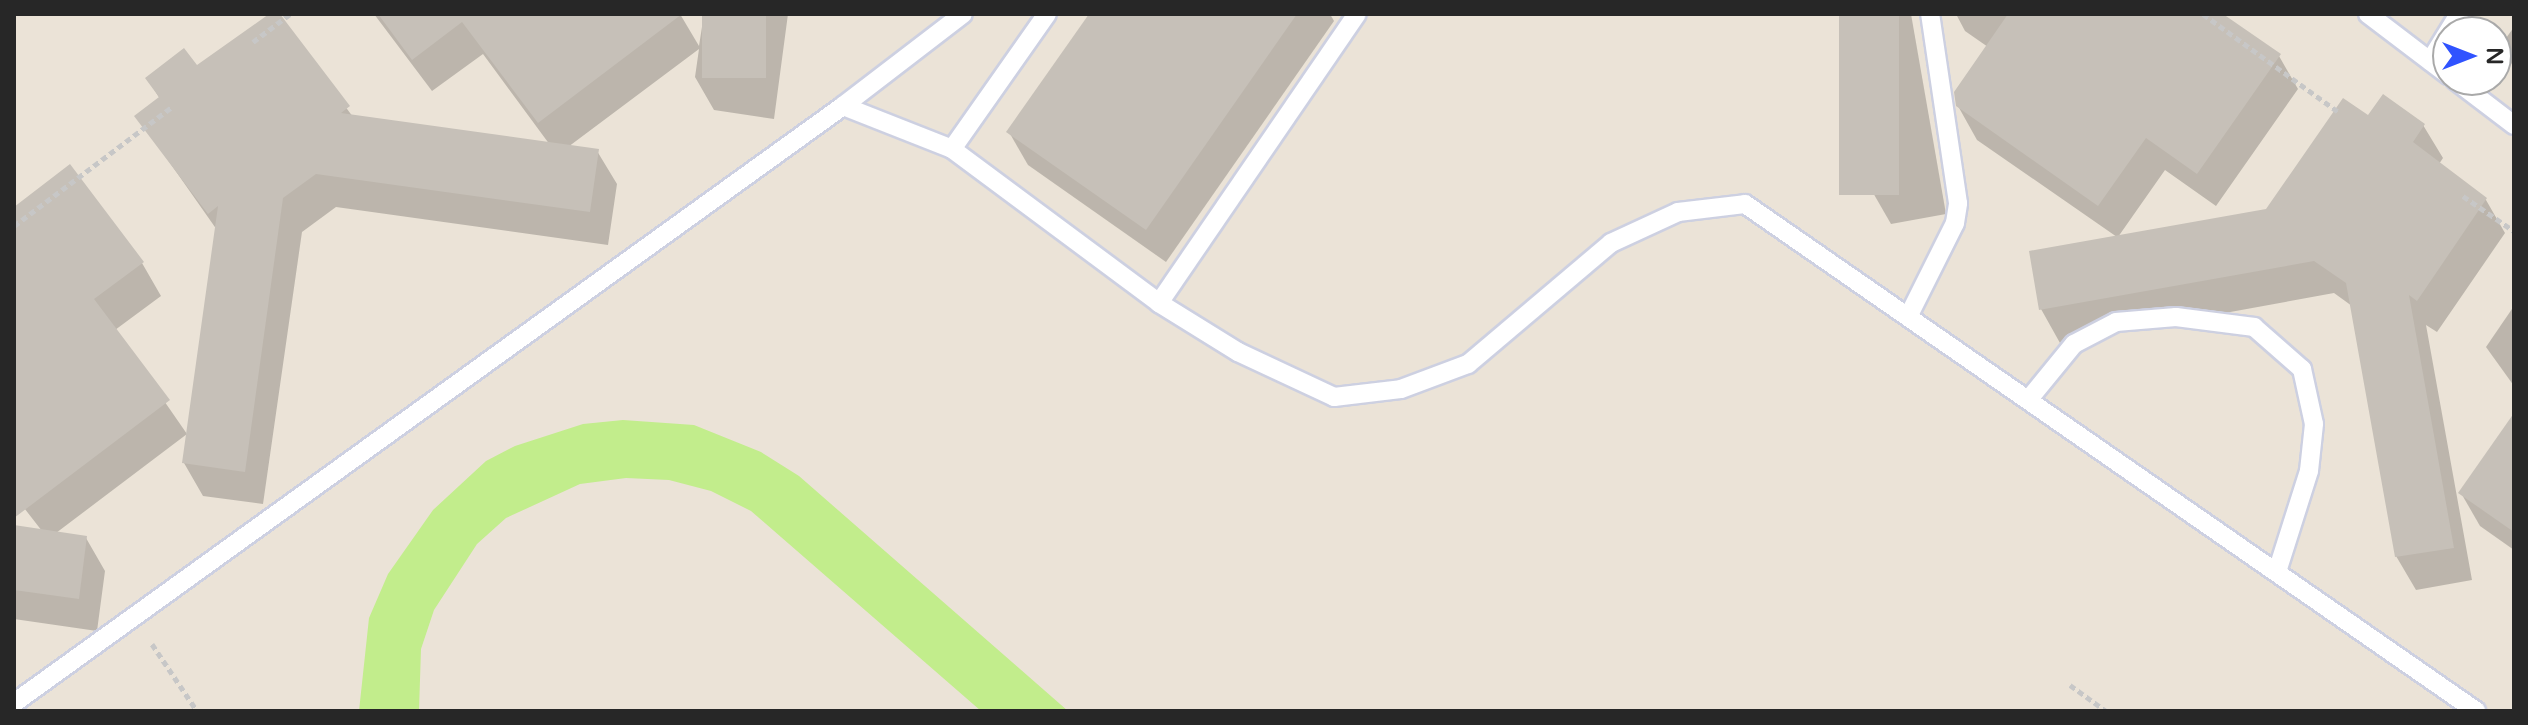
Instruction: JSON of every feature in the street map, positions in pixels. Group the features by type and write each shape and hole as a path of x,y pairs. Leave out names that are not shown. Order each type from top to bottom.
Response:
{"lane":[{"path":"14,703 843,106 963,14"},
{"path":"952,149 1047,14"},
{"path":"1159,303 1357,14"},
{"path":"1909,315 1955,223 1958,203 1930,14"},
{"path":"2368,14 2430,61 2459,14"},
{"path":"2476,96 2514,125"},
{"path":"843,106 952,149 1159,303 1238,352 1334,397 1401,389 1468,364 1611,243 1678,212 1745,204 2476,711"},
{"path":"2029,399 2074,344 2116,322 2176,317 2254,327 2302,369 2314,424 2309,471 2277,572"}],"path":[{"path":"253,42 290,14"},
{"path":"2203,14 2340,113"},
{"path":"14,226 172,107"},
{"path":"2463,196 2514,231"},
{"path":"133,617 197,711"},
{"path":"2070,685 2106,711"}],"green space":[{"path":"623,420 694,425 761,452 799,476 1068,711 981,711 751,511 711,491 669,480 626,478 580,484 506,518 477,544 434,610 421,649 419,711 359,711 369,618 388,574 433,510 486,461 515,446 583,424"}],"building":[{"path":"269,14 280,14 350,106 341,113 599,149 590,212 316,174 283,198 245,472 182,463 218,206 208,214 134,116 159,97 145,78 184,48 197,65"},
{"path":"378,14 682,14 538,123 462,22 412,60"},
{"path":"702,14 766,14 766,78 702,78"},
{"path":"1089,14 1297,14 1146,230 1006,132"},
{"path":"1839,14 1899,14 1899,195 1839,195"},
{"path":"2008,14 2223,14 2281,54 2197,174 2146,138 2098,206 1956,106 1954,92"},
{"path":"2383,94 2425,124 2413,142 2487,198 2417,301 2409,295 2454,548 2395,557 2346,283 2314,261 2039,310 2029,251 2266,209 2343,98 2368,115"},
{"path":"70,164 144,262 94,299 170,400 14,518 14,207"},
{"path":"2514,413 2514,532 2458,493"},
{"path":"14,525 87,536 79,599 14,590"}]}
